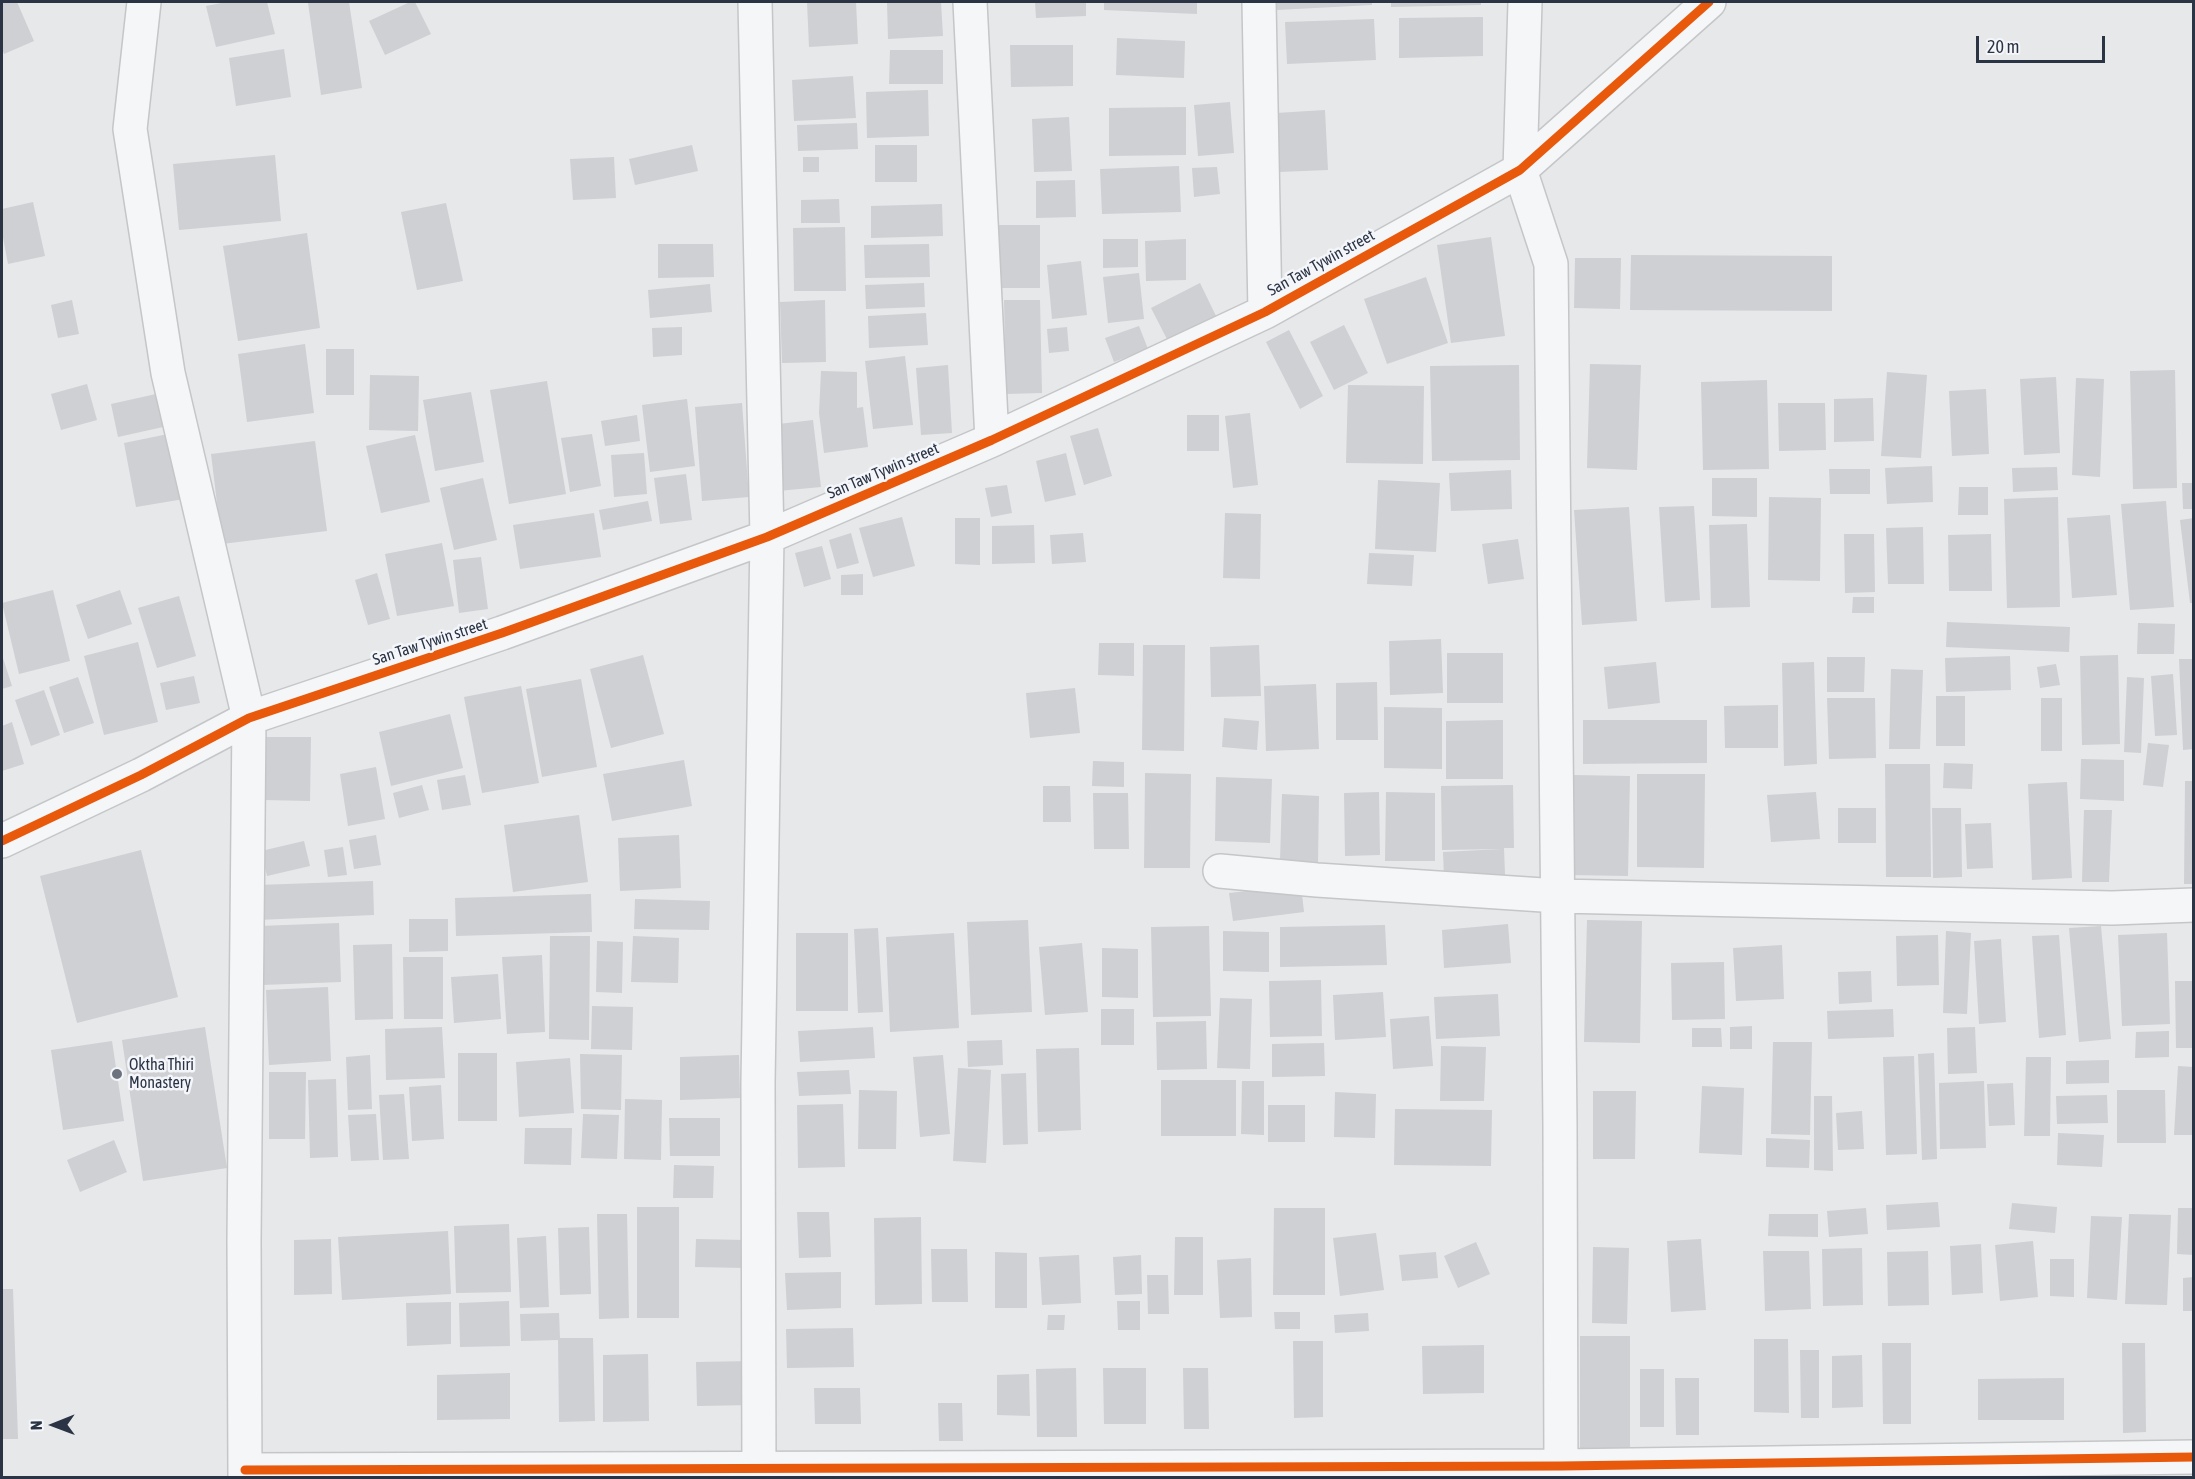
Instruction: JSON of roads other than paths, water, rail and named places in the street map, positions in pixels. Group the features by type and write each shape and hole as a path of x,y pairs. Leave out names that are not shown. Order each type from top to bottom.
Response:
{"street":[{"path":"144,2 130,129 168,373 249,718 244,1240 245,1474 1561,1472 2193,1457"},
{"path":"755,2 767,537 758,1082 759,1472"},
{"path":"970,2 992,440"},
{"path":"1259,2 1265,312"},
{"path":"1525,2 1520,170 1551,264 1561,1472"},
{"name":"San Taw Tywin street","path":"2,841 141,775 249,718 502,633 767,537 992,440 1265,312 1520,170 1709,2"},
{"path":"1220,871 1329,881 1558,896 2112,908 2193,905"}],"place":[{"name":"Oktha Thiri Monastery","path":"117,1074"}]}
